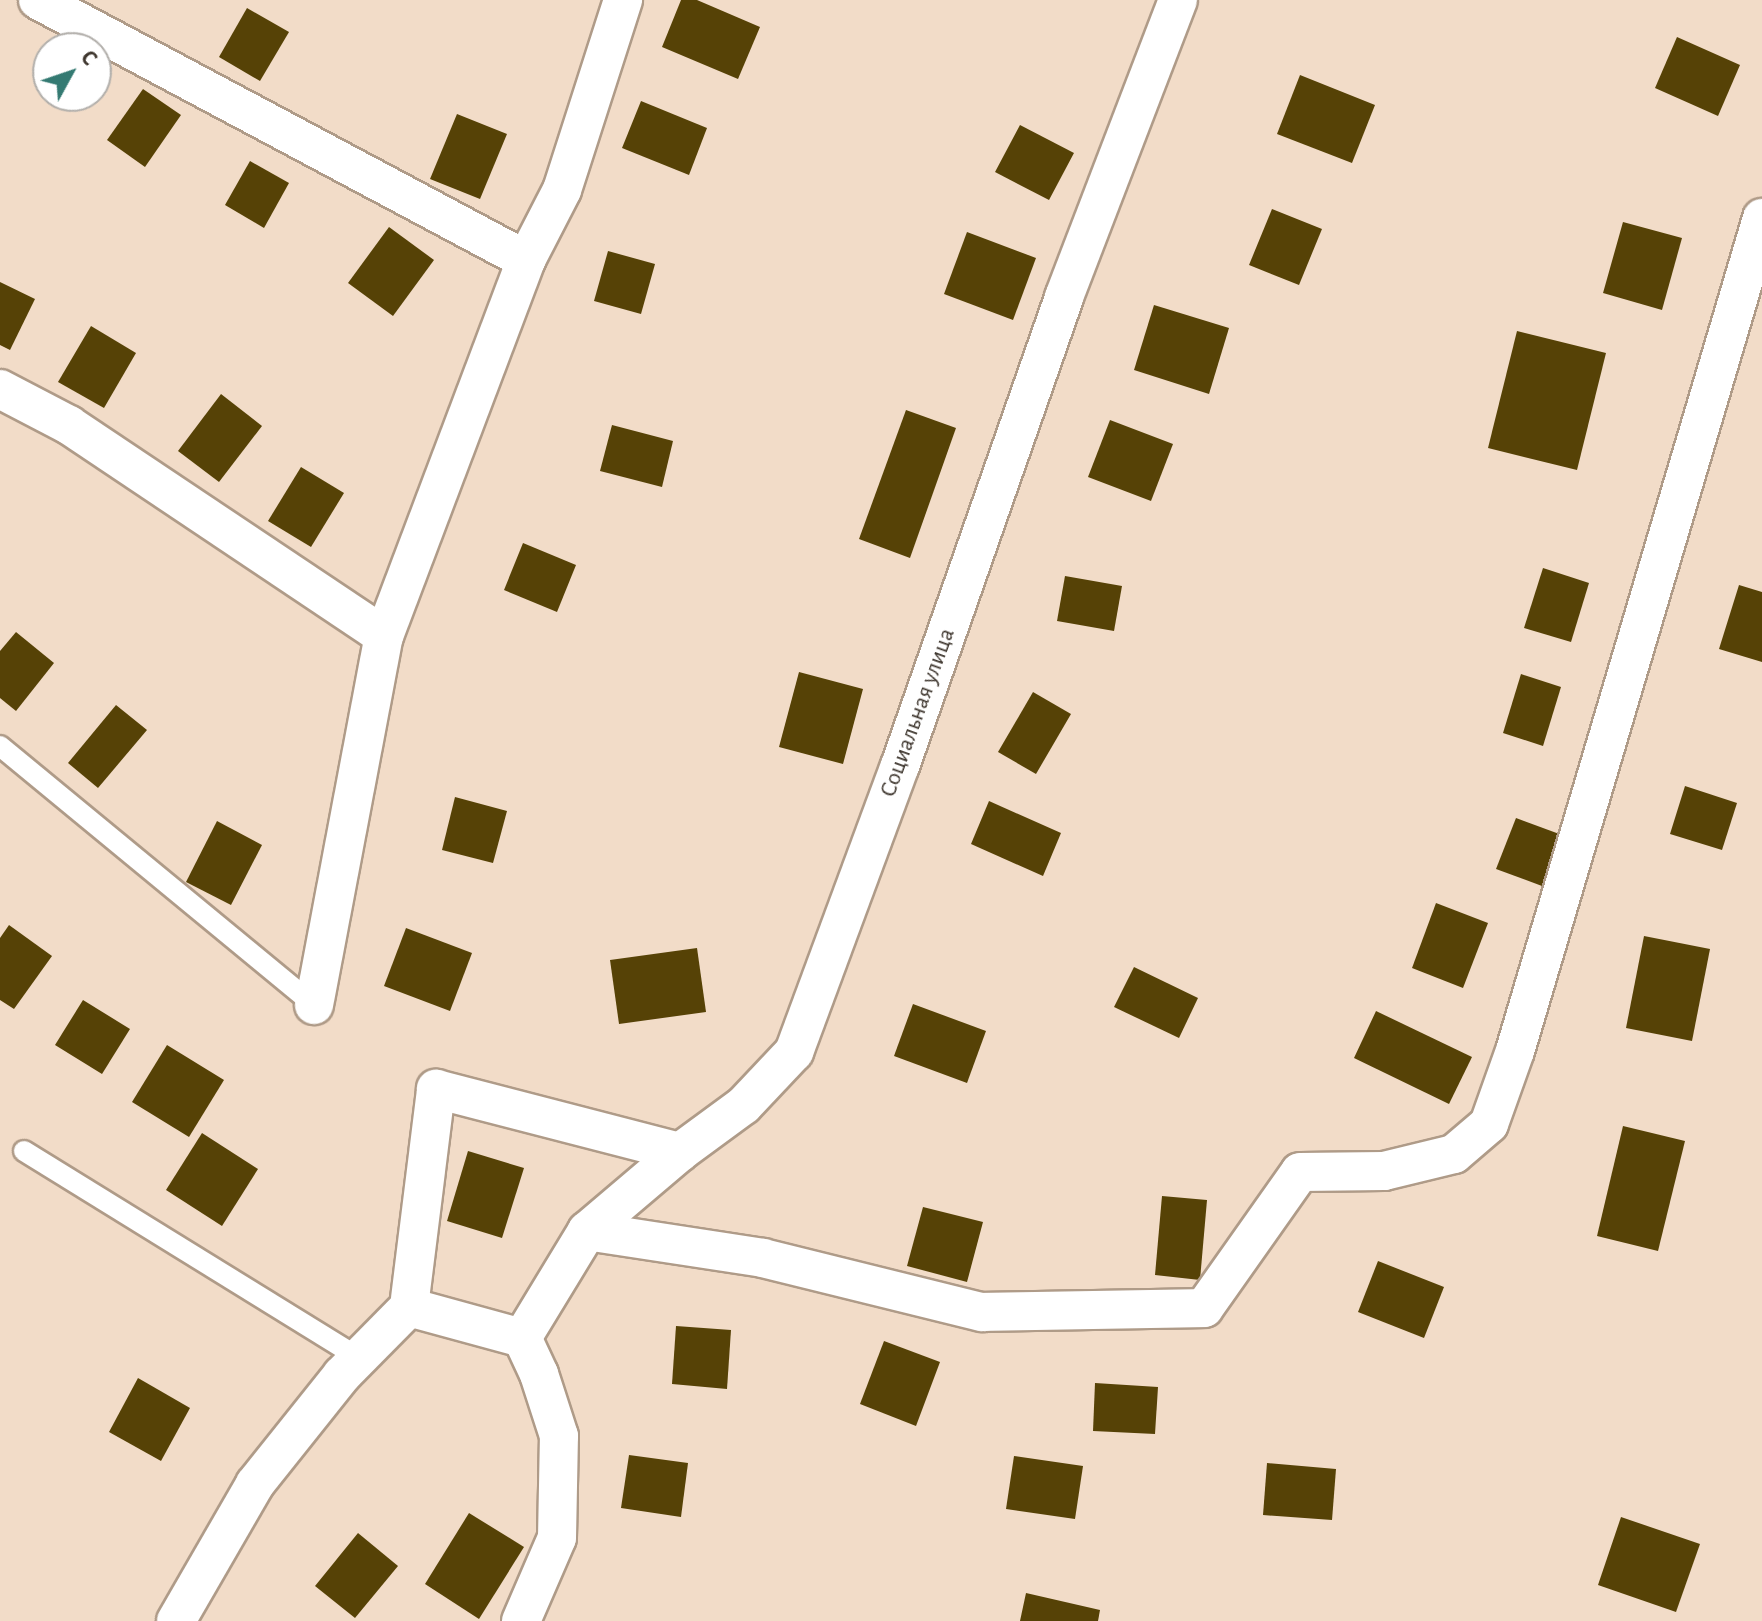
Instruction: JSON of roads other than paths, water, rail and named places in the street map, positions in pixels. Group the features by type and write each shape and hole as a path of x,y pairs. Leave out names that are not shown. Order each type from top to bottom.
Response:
{"street":[{"path":"38,0 526,260"},
{"path":"314,1005 384,636 526,260 562,190 623,0"},
{"name":"Социальная улица","path":"522,1338 587,1231 680,1152 744,1105 794,1052 900,766 1064,297 1178,0"},
{"path":"587,1231 763,1258 982,1312 1204,1308 1300,1172 1384,1171 1454,1154 1489,1124 1515,1051 1762,218"},
{"path":"0,389 69,425 384,636"},
{"path":"176,1621 255,1484 359,1358 409,1307 436,1089 680,1152"},
{"path":"409,1307 522,1338 539,1374 559,1436 557,1538 521,1621"}],"lane":[{"path":"0,746 314,1005"},
{"path":"24,1151 359,1358"}]}
